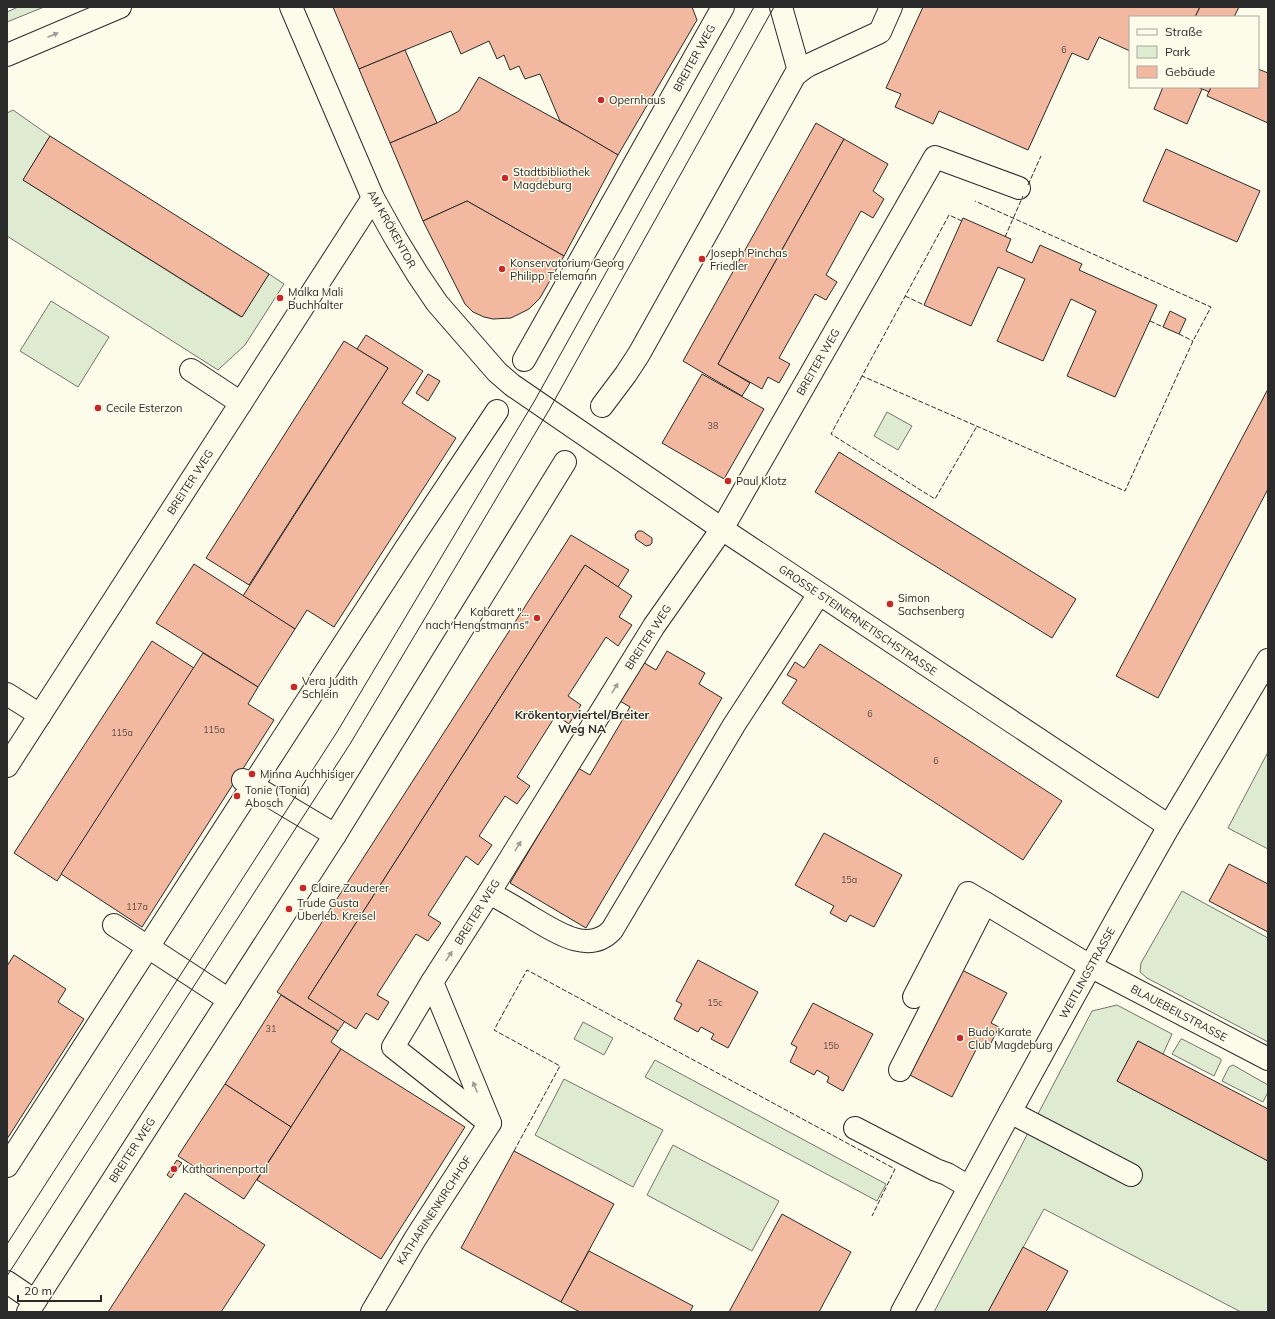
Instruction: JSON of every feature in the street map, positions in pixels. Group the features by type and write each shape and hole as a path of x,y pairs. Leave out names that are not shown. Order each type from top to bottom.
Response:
{"street":[{"path":"7,55 120,7"},
{"name":"AM KRÖKENTOR","path":"291,7 373,198 418,275 437,303 497,372 549,410"},
{"name":"BREITER WEG","path":"524,360 723,7"},
{"path":"781,7 799,71"},
{"path":"602,406 639,354 799,71 878,33 891,7"},
{"name":"BREITER WEG","path":"490,1123 393,1047 654,626 722,529 935,157 1020,188"},
{"name":"BREITER WEG","path":"7,766 373,198"},
{"path":"191,370 241,402"},
{"name":"GROSSE STEINERNETISCHSTRASSE","path":"549,410 722,529 1169,826"},
{"path":"8,1162 148,947 248,783 497,411"},
{"name":"BREITER WEG","path":"7,1282 32,1306 335,835 565,462"},
{"path":"489,893 569,938 584,941 598,939 609,934 734,725 819,594"},
{"name":"WEITLINGSTRASSE","path":"902,1312 1090,966 1169,826 1268,660"},
{"path":"7,694 40,715"},
{"path":"248,783 335,835"},
{"name":"BLAUEBEILSTRASSE","path":"914,997 968,893 1090,966 1268,1059"},
{"path":"900,1070 985,903"},
{"path":"114,925 229,1000"},
{"path":"432,982 490,1123"},
{"path":"1010,1112 1131,1175"},
{"name":"KATHARINENKIRCHHOF","path":"376,1305 414,1239 490,1123"},
{"path":"855,1128 936,1170 947,1174 969,1188"}],"green space":[{"path":"18,7 44,7 7,22 7,12"},
{"path":"13,110 50,136 23,180 241,317 269,274 284,284 245,345 218,370 7,236 7,113"},
{"path":"51,301 109,337 78,387 20,351"},
{"path":"887,412 912,426 898,450 874,436"},
{"path":"1268,752 1268,849 1228,828"},
{"path":"1182,891 1268,938 1268,1042 1147,978 1140,972 1141,963"},
{"path":"1117,1005 1172,1034 1163,1054 1138,1041 1117,1081 1268,1161 1268,1312 1241,1312 1044,1209 988,1312 934,1312 1092,1011"},
{"path":"583,1022 613,1038 604,1055 574,1039"},
{"path":"1181,1039 1221,1059 1214,1076 1172,1054"},
{"path":"655,1060 886,1184 877,1201 645,1077"},
{"path":"1233,1065 1268,1085 1268,1092 1263,1102 1222,1081 1229,1067"},
{"path":"564,1079 663,1130 633,1187 535,1135"},
{"path":"673,1145 779,1201 752,1251 647,1195"}],"building":[{"name":"Opernhaus","path":"333,7 692,7 697,20 618,155 560,121 540,74 525,79 519,66 510,70 504,55 497,59 489,41 461,54 451,31 359,69"},
{"path":"923,7 1200,7 1196,16 1129,16 1129,51 1099,37 1088,60 1072,53 1028,150 939,111 933,124 895,107 901,94 886,88"},
{"path":"1200,7 1239,7 1234,16 1196,16"},
{"path":"405,50 437,123 390,143 359,69"},
{"path":"1259,69 1268,73 1268,123 1207,96 1211,88 1259,88"},
{"name":"Stadtbibliothek Magdeburg","path":"479,77 618,155 564,256 467,201 423,221 390,143 437,123 459,111"},
{"path":"1163,88 1202,89 1187,124 1154,109"},
{"path":"1200,88 1211,88 1209,92"},
{"path":"816,123 844,139 718,364 750,383 742,396 683,361"},
{"path":"50,136 269,274 242,317 23,180"},
{"path":"844,139 888,164 873,191 884,199 873,218 861,211 826,275 837,282 826,300 815,294 779,358 790,364 779,383 768,377 762,389 718,364"},
{"path":"1166,149 1260,191 1237,242 1143,201"},
{"name":"Konservatorium Georg Philipp Telemann","path":"467,201 564,256 540,298 529,309 511,318 493,319 484,317 473,312 465,304 423,221"},
{"path":"963,218 1011,239 1006,251 1032,263 1040,245 1082,264 1079,270 1157,305 1115,397 1067,376 1096,311 1071,299 1043,361 997,341 1025,279 998,267 971,326 924,305"},
{"path":"1170,311 1186,319 1179,334 1163,327"},
{"path":"366,335 423,371 402,403 456,438 334,627 307,610 295,629 243,596 388,368 357,349"},
{"path":"344,341 388,368 249,585 206,558"},
{"path":"428,374 440,381 428,401 416,393"},
{"path":"702,374 764,409 724,479 662,443"},
{"path":"1268,389 1268,489 1158,698 1116,676"},
{"path":"839,452 1076,599 1052,638 815,492"},
{"path":"638,531 642,531 652,538 652,543 650,545 646,546 636,539 635,535"},
{"path":"571,535 629,570 618,587 585,565 308,998 345,1021 338,1031 277,992"},
{"path":"194,564 295,629 258,687 156,623"},
{"path":"585,565 632,596 619,617 632,625 618,646 606,637 568,696 581,705 569,724 556,715 517,777 530,786 517,804 505,796 479,836 492,845 478,865 466,856 428,915 441,923 428,941 416,934 377,995 389,1002 378,1020 366,1013 356,1029 308,998"},
{"path":"152,641 194,668 57,881 14,853"},
{"path":"820,644 1062,801 1023,860 782,703 797,680 787,675 795,662 804,668"},
{"path":"667,651 705,673 699,684 722,698 586,928 510,883 578,768 590,775 630,707 615,698 638,659 656,670"},
{"path":"203,653 258,687 248,704 274,720 142,927 61,874"},
{"path":"824,833 902,875 874,927 850,915 846,922 830,913 834,906 795,885"},
{"path":"1229,864 1268,884 1268,932 1209,901"},
{"path":"14,955 66,989 58,1002 84,1019 7,1139 7,966"},
{"path":"698,960 758,992 728,1048 711,1039 714,1034 701,1027 698,1032 674,1019 682,1004 676,1001"},
{"name":"Budo Karate Club Magdeburg","path":"962,970 1007,993 991,1023 999,1027 989,1047 980,1042 952,1097 908,1074"},
{"path":"281,995 338,1031 331,1042 341,1049 291,1127 225,1084"},
{"path":"813,1003 873,1034 843,1091 827,1082 829,1077 817,1070 814,1075 790,1062 797,1047 791,1044"},
{"path":"1138,1041 1268,1109 1268,1161 1117,1081"},
{"path":"341,1049 465,1127 381,1259 257,1180"},
{"path":"225,1084 291,1127 244,1199 178,1156"},
{"path":"514,1151 614,1204 561,1302 461,1248"},
{"name":"Katharinenportal","path":"177,1160 182,1163 171,1178 167,1175"},
{"path":"185,1193 265,1245 221,1312 108,1312"},
{"path":"782,1214 851,1252 819,1312 729,1312"},
{"path":"1023,1247 1068,1271 1046,1312 988,1312"},
{"path":"589,1251 693,1306 690,1312 580,1312 561,1302"}],"tram line":[{"path":"7,1244 337,732 535,400 754,7"},
{"path":"7,1276 350,744 549,410 774,7"}],"fence":[{"path":"1028,185 1041,156"},
{"path":"1005,237 1023,196"},
{"path":"962,221 949,215 862,376 1125,491 1193,341 1211,307 975,201"},
{"path":"905,296 924,305"},
{"path":"1150,321 1163,327"},
{"path":"1179,334 1193,341"},
{"path":"862,376 831,434 935,499 977,426"},
{"path":"514,1151 560,1066 494,1030 527,970 895,1169 872,1216"}],"place":[{"name":"Opernhaus","path":"601,100"},
{"name":"Stadtbibliothek Magdeburg","path":"505,178"},
{"name":"Joseph Pinchas Friedler","path":"702,259"},
{"name":"Konservatorium Georg Philipp Telemann","path":"502,269"},
{"name":"Malka Mali Buchhalter","path":"280,298"},
{"name":"Cecile Esterzon","path":"98,408"},
{"name":"Paul Klotz","path":"728,481"},
{"name":"Simon Sachsenberg","path":"890,604"},
{"name":"Kabarett \"... nach Hengstmanns\"","path":"537,618"},
{"name":"Vera Judith Schlein","path":"294,687"},
{"name":"Minna Auchhisiger","path":"252,774"},
{"name":"Tonie (Tonia) Abosch","path":"237,796"},
{"name":"Claire Zauderer","path":"303,888"},
{"name":"Trude Gusta Überleb. Kreisel","path":"289,909"},
{"name":"Budo Karate Club Magdeburg","path":"960,1038"},
{"name":"Katharinenportal","path":"174,1169"}],"district":[{"name":"Krökentorviertel/Breiter Weg NA","path":"582,722"}]}
